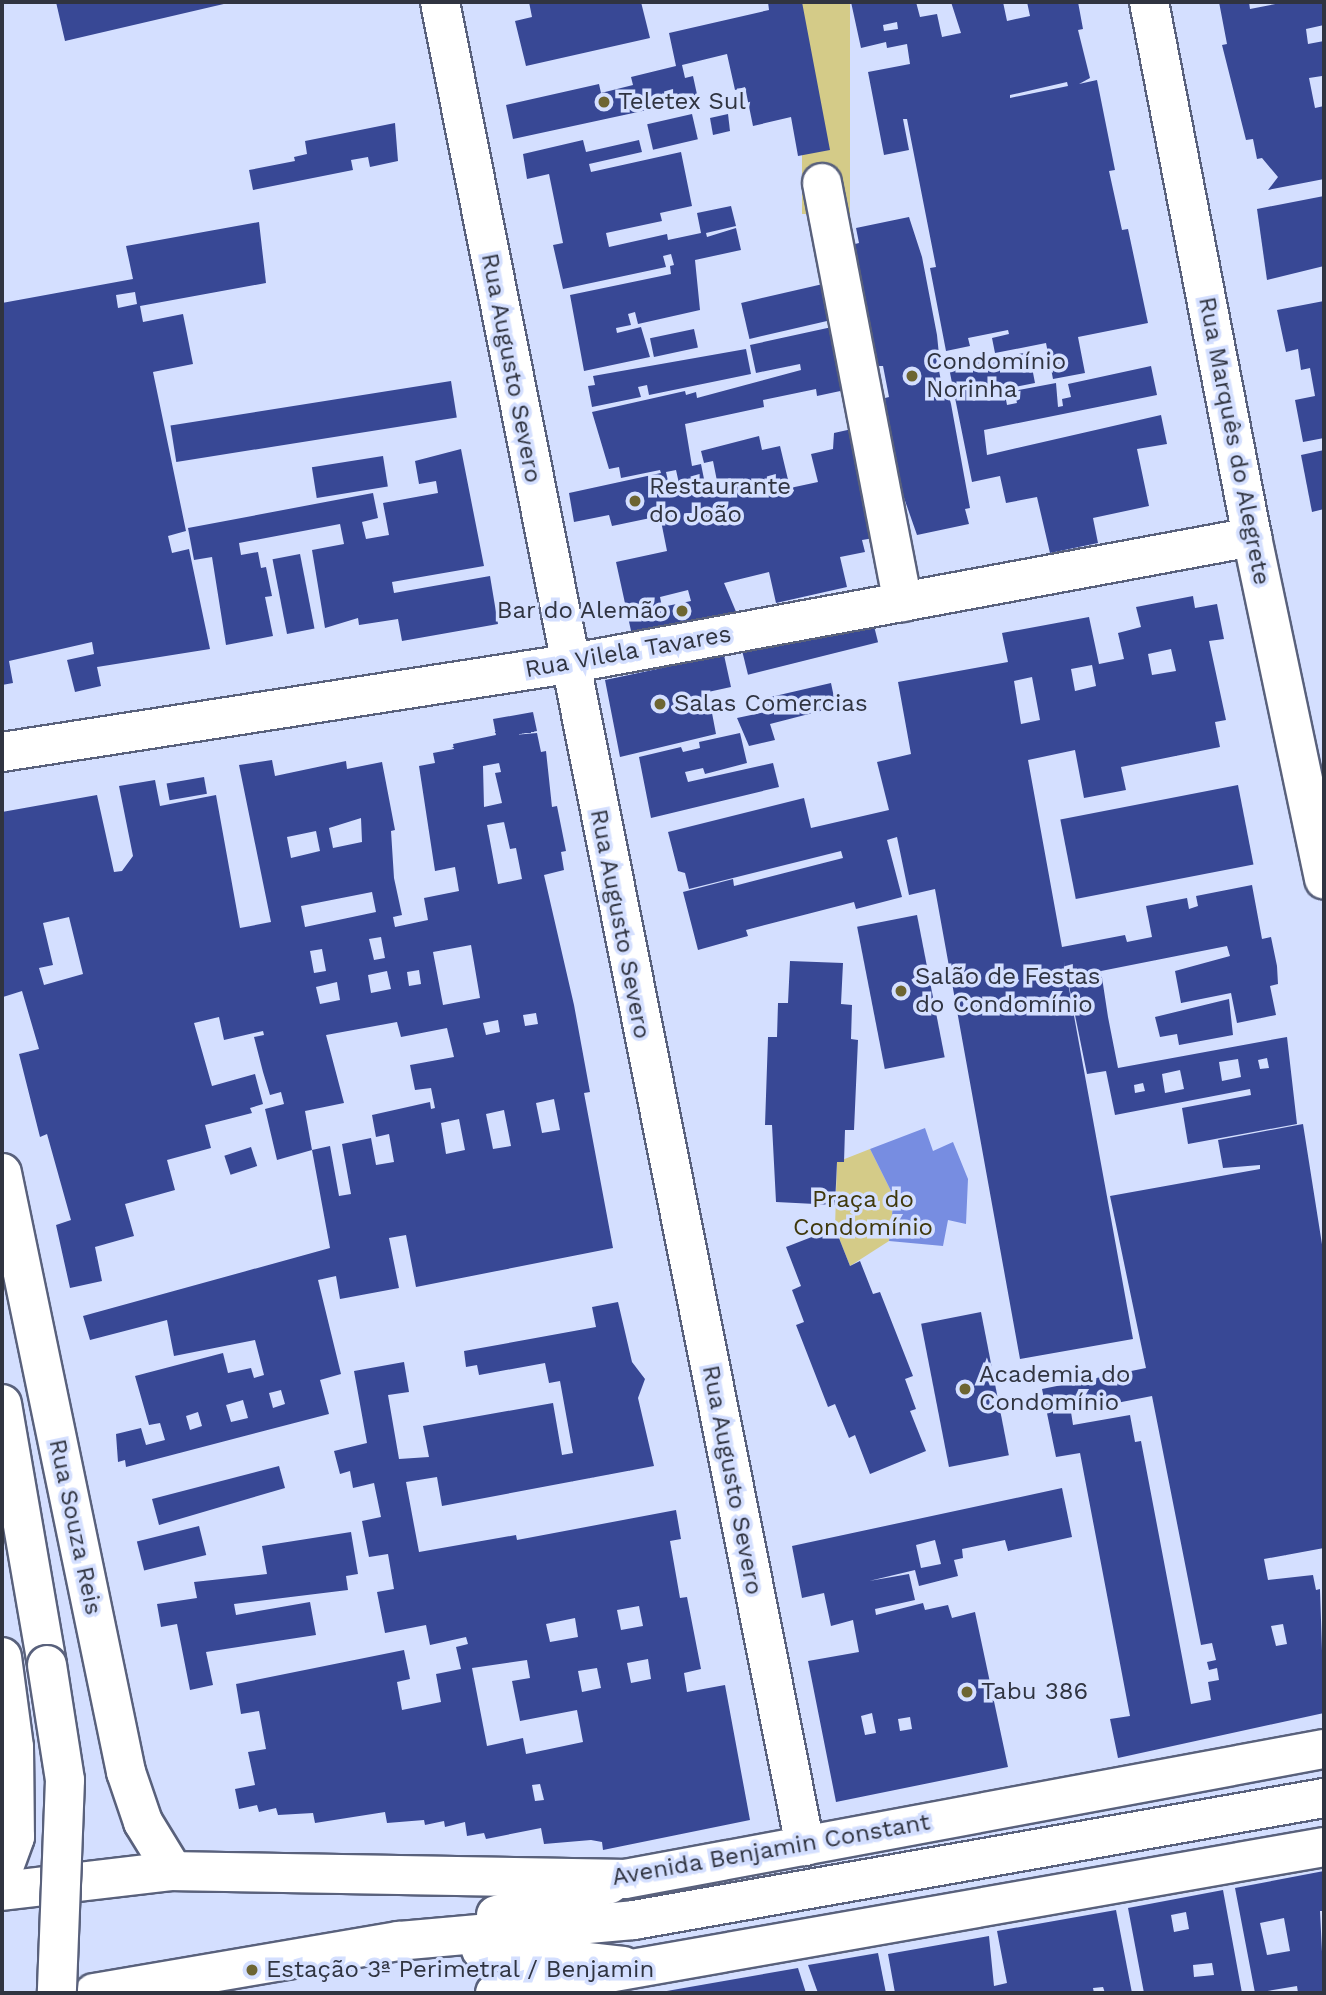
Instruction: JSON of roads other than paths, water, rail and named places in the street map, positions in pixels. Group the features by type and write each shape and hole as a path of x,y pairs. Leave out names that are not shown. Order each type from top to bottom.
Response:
{"street":[{"name":"Rua Augusto Severo","path":"440,2 568,664 805,1846"},
{"name":"Rua Marquês do Alegrete","path":"1149,2 1252,537 1324,880"},
{"path":"822,183 903,602"},
{"name":"Rua Vilela Tavares","path":"2,752 568,664 1252,537"},
{"name":"Rua Souza Reis","path":"2,1173 126,1772 143,1822 173,1871"},
{"path":"2,1404 20,1488 65,1780 57,1993"},
{"path":"2,1657 14,1747 15,1837 2,1872"},
{"name":"Avenida Benjamin Constant","path":"2,1891 173,1871 625,1880 1324,1749"},
{"path":"1128,1786 1324,1791"},
{"path":"94,1993 399,1941 634,1920 1324,1798"},
{"path":"1146,1878 1324,1806"},
{"path":"495,1993 1324,1847"},
{"path":"399,1941 625,1880"},
{"path":"399,1941 640,1968"}],"water":[{"path":"925,1128 933,1151 953,1142 968,1179 966,1224 948,1220 943,1246 889,1241 894,1197 870,1149"}],"place":[{"name":"Teletex Sul","path":"604,102"},
{"name":"Condomínio Norinha","path":"912,376"},
{"name":"Restaurante do João","path":"635,501"},
{"name":"Bar do Alemão","path":"682,611"},
{"name":"Salas Comercias","path":"660,704"},
{"name":"Salão de Festas do Condomínio","path":"901,991"},
{"name":"Academia do Condomínio","path":"965,1389"},
{"name":"Tabu 386","path":"967,1692"},
{"name":"Estação 3ª Perimetral / Benjamin","path":"252,1970"}],"park label":[{"name":"Praça do Condomínio","path":"863,1214"}]}
